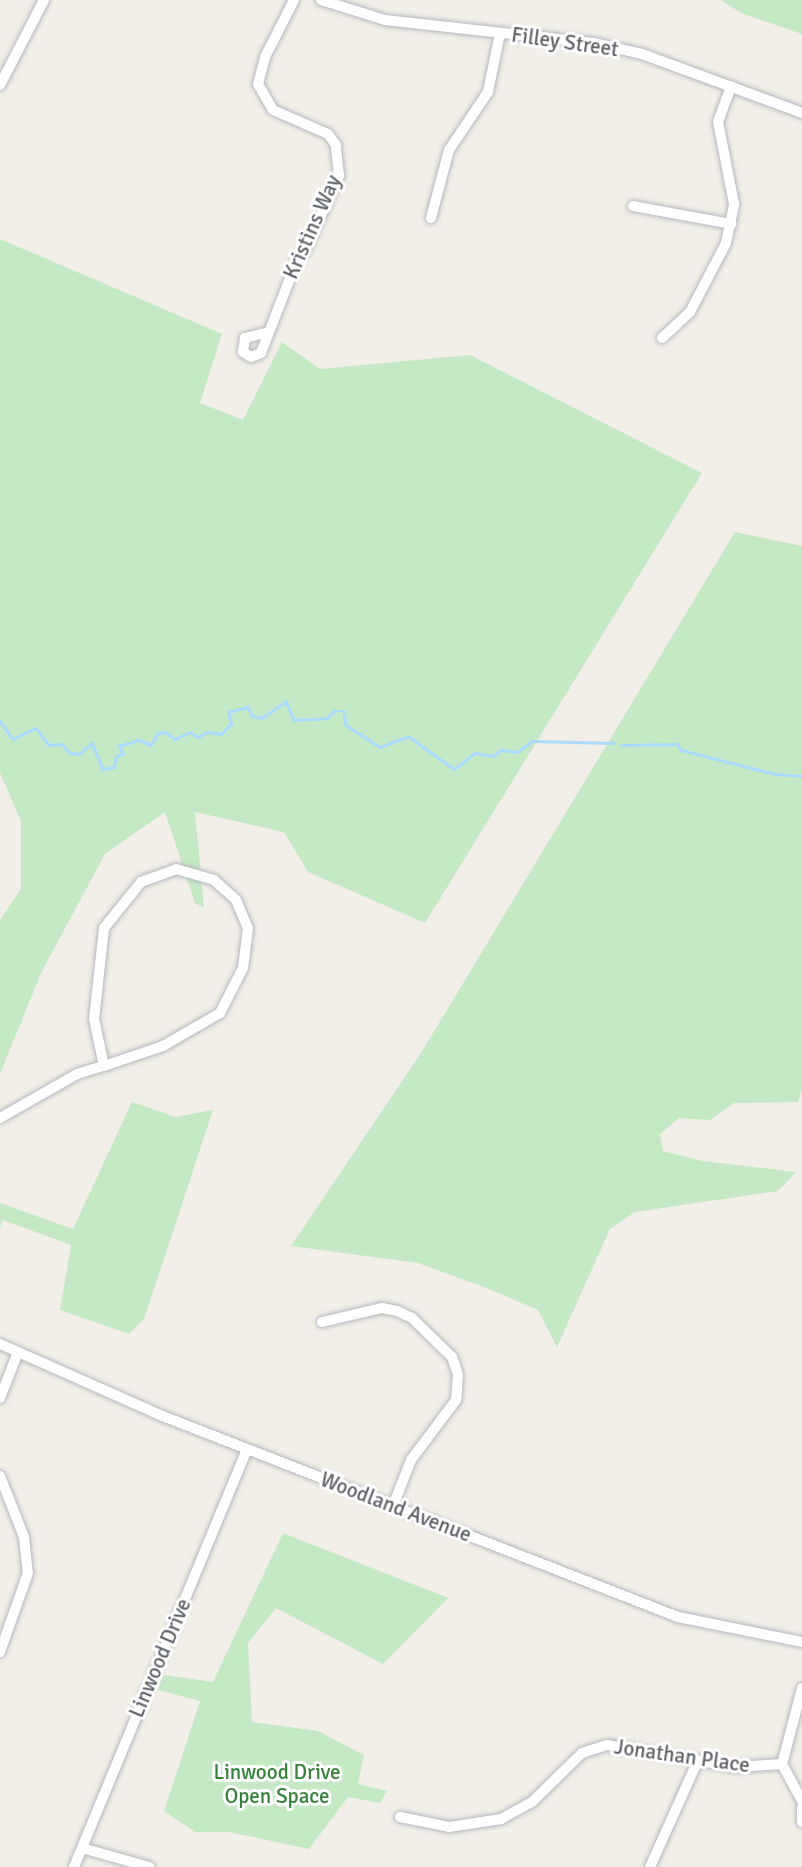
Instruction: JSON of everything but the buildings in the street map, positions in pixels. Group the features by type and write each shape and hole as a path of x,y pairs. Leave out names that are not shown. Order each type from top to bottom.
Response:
{"street":[{"path":"0,85 44,0"},
{"name":"Kristins Way","path":"265,333 339,176 336,145 328,134 273,110 258,84 265,57 294,0"},
{"name":"Filley Street","path":"321,0 385,20 500,33 642,54 802,113"},
{"path":"431,218 449,150 488,92 500,33"},
{"path":"662,338 690,312 732,224 734,204 718,122 731,86"},
{"path":"633,206 732,224"},
{"path":"0,1118 77,1074 104,1066 163,1046 220,1013 243,968 248,928 236,900 215,880 176,869 141,883 104,928 94,1019 104,1066"},
{"path":"322,1322 382,1308 397,1311 412,1318 446,1348 455,1365 457,1401 411,1460 393,1506"},
{"name":"Woodland Avenue","path":"0,1344 247,1449 678,1617 802,1642"},
{"path":"0,1398 18,1352"},
{"name":"Linwood Drive","path":"74,1867 247,1449"},
{"path":"0,1476 24,1537 28,1573 25,1592 0,1652"},
{"path":"802,1688 782,1764 802,1801"},
{"name":"Jonathan Place","path":"400,1816 449,1828 501,1819 533,1801 573,1759 594,1747 619,1745 747,1767 782,1764"},
{"path":"650,1867 698,1760"},
{"path":"802,1808 802,1822"},
{"path":"82,1849 149,1867"}],"green space":[{"path":"721,0 802,0 802,34 741,13"},
{"path":"0,239 222,334 200,403 243,420 282,342 320,369 470,355 702,473 425,923 308,872 284,832 195,812 204,908 195,903 165,812 105,854 42,971 0,1074 0,920 21,889 21,821 0,773"},
{"path":"735,532 802,546 802,1089 798,1102 734,1103 710,1120 679,1118 660,1134 663,1151 703,1161 796,1172 778,1191 635,1212 610,1229 557,1347 538,1310 484,1287 418,1263 291,1246 421,1053"},
{"path":"132,1102 176,1117 213,1110 144,1319 129,1334 60,1310 71,1245 3,1220 0,1227 0,1203 73,1229"},
{"name":"Linwood Drive Open Space","path":"283,1533 448,1598 383,1664 276,1608 248,1643 252,1722 318,1731 364,1755 358,1784 387,1791 380,1803 348,1797 309,1849 229,1832 195,1832 164,1811 200,1701 158,1690 163,1675 213,1682"}],"waterway":[{"path":"0,721 13,739 36,728 49,745 62,744 70,753 79,754 92,743 103,769 114,767 116,756 123,754 119,746 139,740 151,745 158,733 165,732 175,739 190,732 198,737 207,732 221,734 231,724 228,712 248,707 252,716 262,718 286,701 294,720 327,718 334,711 344,711 346,725 380,747 408,736 454,769 475,753 493,756 501,750 517,752 532,741 614,743"},
{"path":"622,745 678,744 681,750 775,774 802,776"}]}
